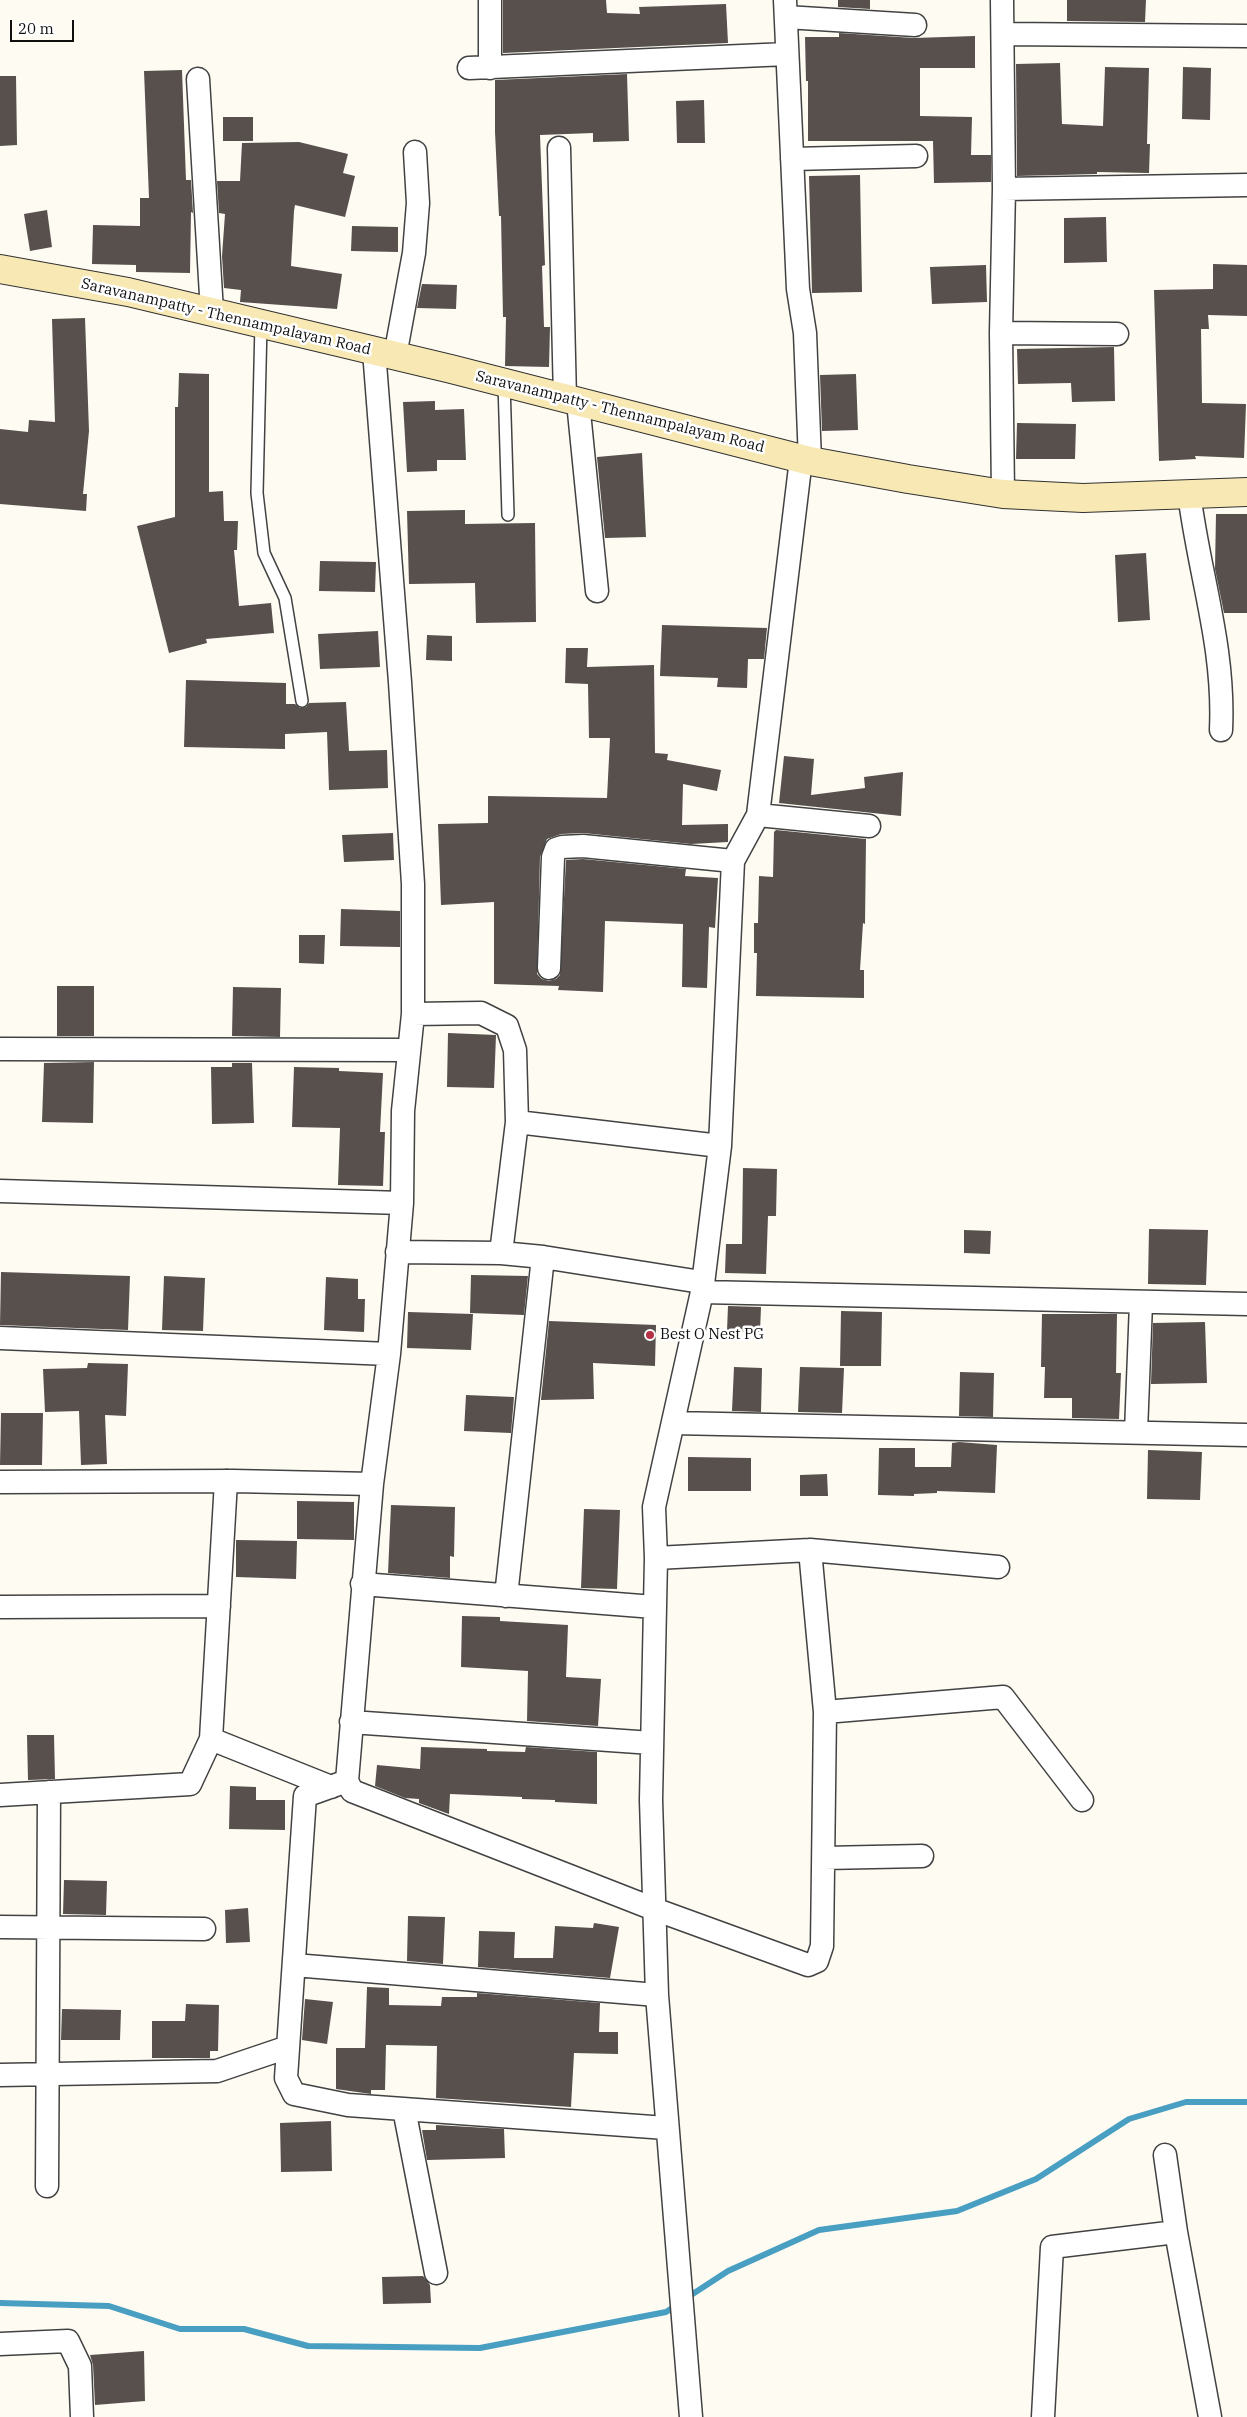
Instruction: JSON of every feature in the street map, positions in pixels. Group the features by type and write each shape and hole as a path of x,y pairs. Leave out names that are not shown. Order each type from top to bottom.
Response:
{"main road":[{"name":"Saravanampatty - Thennampalayam Road","path":"0,268 128,292 385,353 805,460 1003,494 1083,498 1247,492"}],"street":[{"path":"490,0 479,68 787,54"},
{"path":"1002,0 1004,189 1001,333 1003,494"},
{"path":"691,2417 666,2128 657,1995 652,1743 656,1558 654,1507 701,1287 720,1146 733,861 758,815 805,460 805,333 798,288 785,8 915,25"},
{"path":"1003,34 1247,36"},
{"path":"198,79 212,312"},
{"path":"559,148 572,400 597,591"},
{"path":"339,1784 351,1722 372,1484 389,1354 402,1203 403,1111 413,1014 413,884 400,682 385,353 414,253 418,203 415,152"},
{"path":"792,159 916,156"},
{"path":"1004,189 1247,185"},
{"path":"1001,333 1117,334"},
{"path":"1188,493 1219,658 1222,701 1221,730"},
{"path":"758,815 869,826"},
{"path":"549,968 553,856 556,849 583,846 733,861"},
{"path":"413,1014 481,1013 507,1026 515,1050 517,1122 501,1253"},
{"path":"0,1049 409,1050"},
{"path":"517,1122 720,1146"},
{"path":"0,1191 402,1203"},
{"path":"397,1252 501,1253 543,1257 701,1287 1140,1303 1247,1304"},
{"path":"506,1596 543,1257"},
{"path":"1136,1432 1140,1303"},
{"path":"0,1338 389,1354"},
{"path":"673,1423 1247,1435"},
{"path":"0,1482 226,1481 372,1484"},
{"path":"0,1794 190,1784 211,1739 226,1481"},
{"path":"656,1558 810,1550 998,1567"},
{"path":"211,1739 339,1784 352,1791 654,1909 808,1965 817,1960 822,1946 825,1712 810,1550"},
{"path":"362,1584 654,1607"},
{"path":"0,1607 219,1606"},
{"path":"825,1712 1003,1698 1082,1800"},
{"path":"351,1722 652,1743"},
{"path":"339,1784 305,1796 286,2078 294,2094 348,2105 666,2128"},
{"path":"46,2186 49,1792"},
{"path":"824,1858 922,1856"},
{"path":"0,1927 204,1929"},
{"path":"294,1965 657,1995"},
{"path":"0,2075 217,2070 288,2048"},
{"path":"404,2109 436,2273"},
{"path":"1165,2155 1176,2232 1210,2417"},
{"path":"1043,2417 1052,2247 1176,2232"},
{"path":"0,2344 68,2341 80,2366 82,2417"}],"lane":[{"path":"261,324 257,493 264,553 285,598 302,701"},
{"path":"504,383 508,515"}],"building":[{"path":"503,0 606,0 607,13 640,14 639,7 726,4 728,43 503,53"},
{"path":"838,0 870,0 870,9 838,7"},
{"path":"1067,0 1146,0 1145,22 1067,21"},
{"path":"839,33 914,38 975,36 975,68 920,68 920,116 972,117 971,155 991,155 991,182 934,183 933,141 808,141 808,81 806,81 805,37 839,37"},
{"path":"1060,63 1062,124 1103,126 1105,67 1149,68 1147,144 1150,144 1149,173 1097,172 1097,174 1017,176 1016,64"},
{"path":"1183,67 1211,68 1210,120 1182,119"},
{"path":"182,70 186,180 191,180 193,213 191,212 190,273 136,272 136,265 92,264 93,225 140,226 140,198 149,198 144,71"},
{"path":"627,74 629,141 593,142 593,133 540,135 545,265 542,266 544,327 550,327 549,367 505,366 506,317 503,317 501,216 499,216 495,132 495,80"},
{"path":"0,76 16,76 17,145 0,146"},
{"path":"704,100 705,143 677,143 676,101"},
{"path":"223,117 253,117 253,141 223,141"},
{"path":"299,142 348,154 343,173 355,176 345,217 295,205 294,211 291,266 342,274 337,309 240,302 241,290 224,288 222,256 225,214 219,213 217,181 240,181 242,143"},
{"path":"860,175 862,292 812,293 809,176"},
{"path":"47,210 52,247 30,251 24,214"},
{"path":"1106,217 1107,262 1064,263 1064,218"},
{"path":"352,226 398,227 398,252 351,251"},
{"path":"1213,264 1247,265 1247,316 1208,315 1209,329 1201,329 1202,403 1246,404 1244,458 1195,456 1196,459 1159,461 1154,290 1213,289"},
{"path":"986,265 987,302 932,304 930,267"},
{"path":"422,284 457,285 456,309 417,308"},
{"path":"85,318 89,431 83,494 87,494 86,511 0,504 0,429 28,432 29,420 55,422 52,319"},
{"path":"1114,347 1115,401 1072,402 1071,383 1018,384 1017,349"},
{"path":"179,373 209,374 209,492 223,491 224,521 238,521 237,550 234,550 239,606 271,603 274,633 206,639 207,643 169,653 137,526 175,517 175,407 178,407"},
{"path":"856,374 858,430 822,431 820,375"},
{"path":"435,401 435,410 464,409 466,460 437,460 437,471 407,472 403,402"},
{"path":"1017,423 1076,424 1075,459 1016,459"},
{"path":"642,453 646,537 605,538 597,457"},
{"path":"465,510 465,524 535,523 536,622 476,623 475,583 409,584 407,511"},
{"path":"1216,514 1247,514 1247,613 1224,613 1215,569"},
{"path":"1146,553 1150,620 1118,622 1115,555"},
{"path":"320,561 376,562 375,592 319,591"},
{"path":"662,625 767,628 764,659 748,659 747,688 717,687 718,678 660,676"},
{"path":"378,631 380,667 320,669 318,634"},
{"path":"427,635 452,636 452,661 426,660"},
{"path":"566,648 588,648 587,667 654,665 655,753 668,754 667,760 721,770 717,791 683,784 682,825 728,824 728,842 691,844 583,833 561,834 547,839 540,857 537,974 542,979 549,981 556,979 560,975 566,860 583,859 686,869 685,876 718,878 715,928 709,927 707,988 682,987 683,924 605,921 603,992 558,990 559,986 494,984 494,902 441,905 438,824 488,823 488,796 607,798 610,738 589,738 588,684 565,683"},
{"path":"186,680 286,683 286,704 295,704 300,708 306,707 309,703 346,702 349,751 387,750 388,788 329,790 327,732 285,734 285,749 184,747"},
{"path":"784,756 814,759 811,795 865,788 864,777 903,772 901,816 779,803"},
{"path":"776,830 866,839 865,924 863,923 860,970 864,970 864,998 756,996 757,953 754,953 754,923 758,923 759,876 773,877 774,832"},
{"path":"393,833 394,860 344,862 342,835"},
{"path":"341,909 400,911 400,947 340,946"},
{"path":"299,935 325,935 324,964 299,963"},
{"path":"57,986 94,986 94,1036 57,1036"},
{"path":"233,987 281,988 280,1037 232,1036"},
{"path":"448,1033 496,1035 494,1088 447,1087"},
{"path":"94,1062 93,1123 42,1122 44,1063"},
{"path":"232,1063 252,1063 254,1123 212,1124 211,1067 232,1067"},
{"path":"294,1067 339,1068 339,1071 383,1073 380,1132 385,1132 383,1186 338,1185 340,1128 292,1127"},
{"path":"743,1168 777,1169 776,1216 768,1216 766,1274 725,1273 726,1244 742,1244"},
{"path":"1149,1229 1208,1230 1206,1285 1148,1284"},
{"path":"964,1230 991,1231 990,1254 964,1253"},
{"path":"1,1272 130,1276 128,1330 0,1325"},
{"path":"471,1275 528,1276 524,1315 470,1313"},
{"path":"164,1276 205,1278 203,1331 162,1330"},
{"path":"326,1277 358,1279 358,1299 365,1299 364,1332 324,1330"},
{"path":"728,1306 761,1307 760,1332 727,1331"},
{"path":"841,1311 882,1312 881,1366 840,1366"},
{"path":"408,1312 473,1314 471,1350 407,1348"},
{"path":"1042,1314 1117,1314 1116,1373 1121,1373 1119,1419 1072,1418 1072,1398 1044,1398 1045,1367 1041,1367"},
{"path":"549,1321 656,1325 655,1366 593,1363 594,1399 541,1400"},
{"path":"1205,1322 1207,1383 1151,1384 1153,1323"},
{"path":"88,1363 128,1364 126,1416 105,1415 107,1464 81,1465 79,1411 45,1412 43,1369 87,1368"},
{"path":"734,1367 762,1368 761,1412 732,1411"},
{"path":"800,1367 844,1368 842,1413 798,1412"},
{"path":"960,1372 994,1373 993,1417 959,1416"},
{"path":"466,1395 514,1397 511,1433 464,1431"},
{"path":"1,1413 43,1413 42,1465 0,1465"},
{"path":"952,1443 997,1445 995,1493 937,1491 937,1493 914,1494 914,1496 878,1495 879,1448 915,1448 915,1467 951,1467"},
{"path":"1148,1450 1202,1452 1200,1500 1147,1499"},
{"path":"688,1457 751,1458 751,1491 688,1491"},
{"path":"827,1474 828,1496 800,1496 800,1475"},
{"path":"297,1501 354,1502 354,1540 297,1539"},
{"path":"391,1505 455,1507 454,1557 450,1556 450,1578 388,1573"},
{"path":"584,1509 620,1510 617,1589 581,1588"},
{"path":"236,1540 297,1541 296,1579 236,1577"},
{"path":"462,1616 500,1617 500,1621 568,1625 566,1677 601,1679 598,1726 527,1721 528,1671 461,1667"},
{"path":"27,1735 54,1735 55,1779 28,1780"},
{"path":"421,1747 525,1752 526,1747 597,1752 597,1804 522,1799 522,1797 450,1794 449,1814 419,1803 419,1799 405,1798 375,1786 377,1765 420,1769"},
{"path":"230,1786 256,1787 256,1800 285,1800 285,1830 229,1829"},
{"path":"64,1880 107,1881 106,1915 63,1914"},
{"path":"248,1908 250,1942 226,1943 225,1910"},
{"path":"408,1916 445,1917 443,1964 407,1961"},
{"path":"594,1923 619,1927 610,1978 478,1967 479,1931 515,1932 514,1958 553,1958 555,1926 593,1928"},
{"path":"367,1987 389,1988 389,2005 441,2006 442,1997 477,1997 477,1993 600,2003 599,2032 618,2032 618,2054 574,2053 571,2107 436,2098 437,2046 386,2045 385,2090 371,2090 371,2094 336,2089 336,2048 365,2048"},
{"path":"305,1999 333,2002 327,2044 302,2040"},
{"path":"186,2004 219,2005 218,2051 210,2051 210,2058 152,2058 152,2021 185,2021"},
{"path":"62,2009 121,2010 120,2040 61,2040"},
{"path":"331,2121 332,2171 281,2172 280,2123"},
{"path":"436,2125 504,2129 505,2158 427,2160 422,2130 436,2130"},
{"path":"423,2276 430,2285 431,2303 383,2304 382,2277"},
{"path":"144,2351 145,2401 95,2405 93,2365 90,2355"}],"waterway":[{"path":"685,2299 728,2271 819,2230 957,2211 1036,2179 1129,2119 1186,2102 1247,2102"},
{"path":"0,2303 109,2306 180,2329 244,2329 308,2346 480,2348 666,2312 677,2305"}],"place":[{"name":"Best O Nest PG","path":"650,1335"}]}
